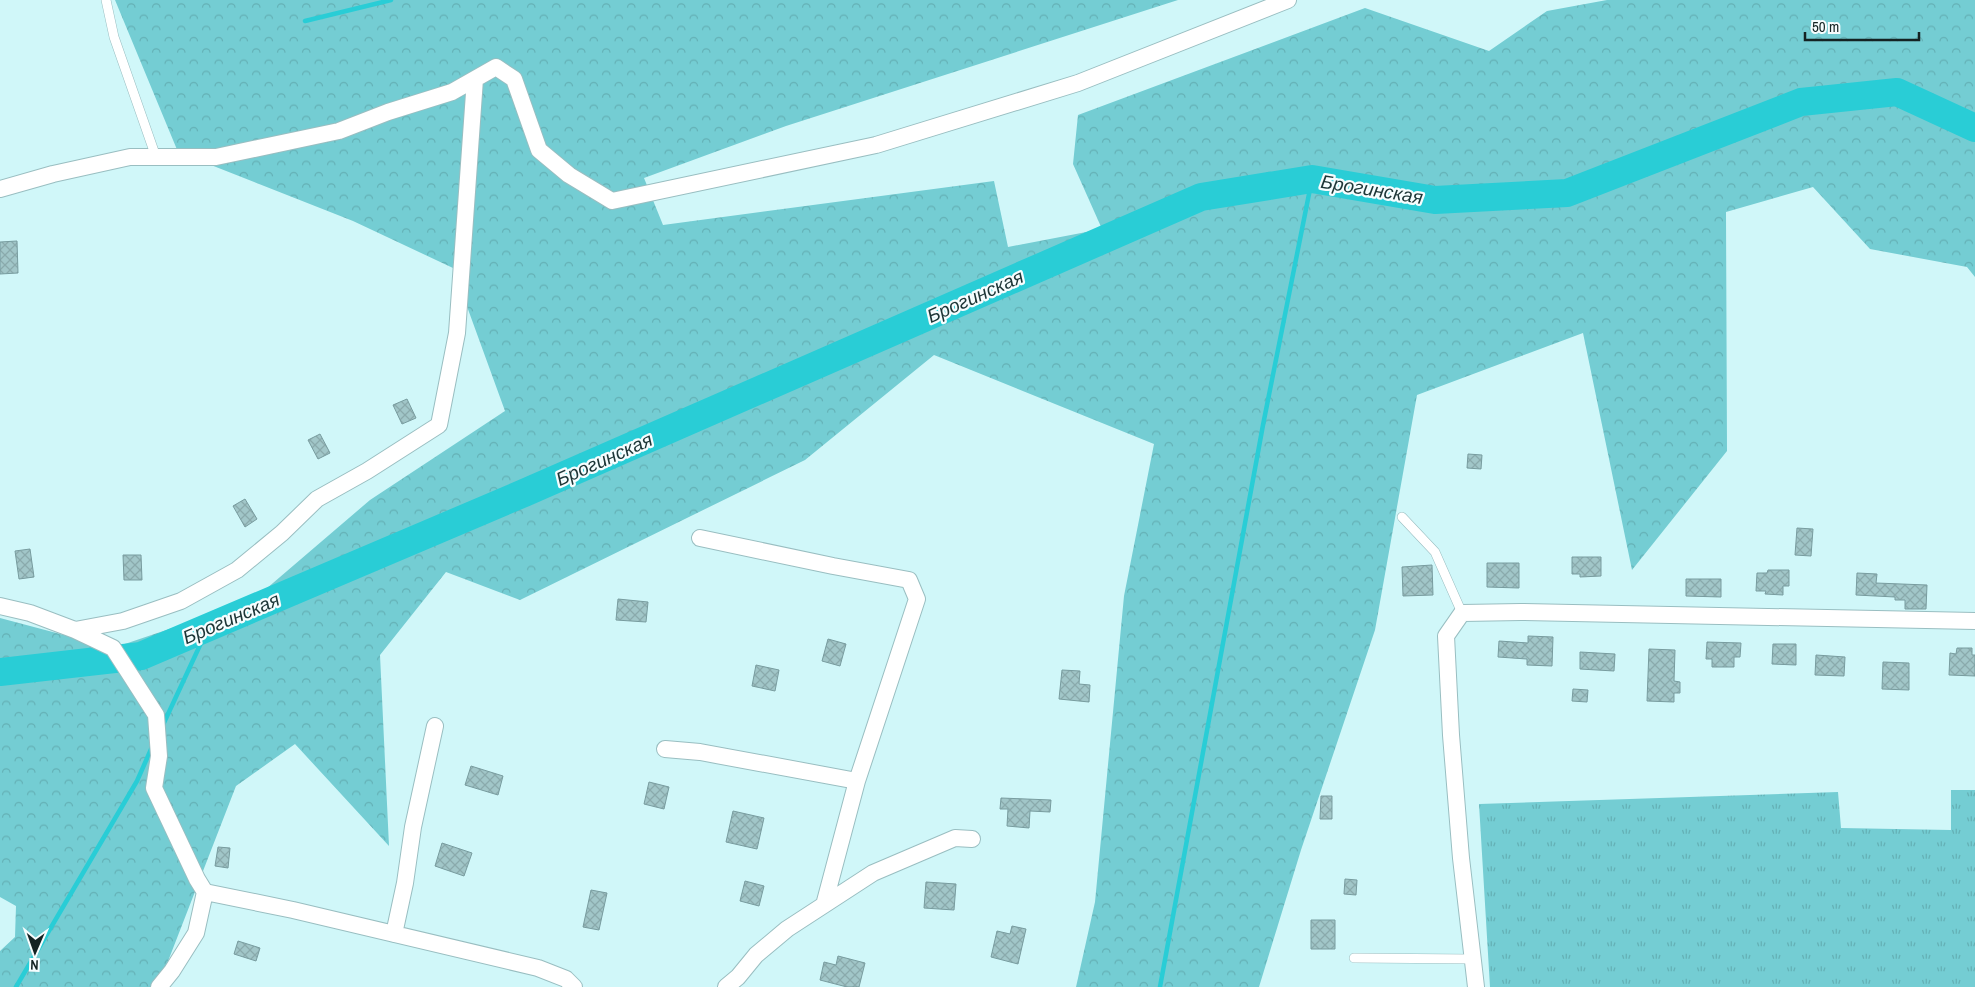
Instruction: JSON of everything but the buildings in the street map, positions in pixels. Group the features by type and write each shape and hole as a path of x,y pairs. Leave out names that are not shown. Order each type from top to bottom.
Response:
{"street":[{"path":"0,189 53,174 130,157 216,157 339,131 388,112 452,92 496,67 514,79 538,150 569,175 612,201 876,145 1078,83 1288,0"},
{"path":"75,630 123,621 181,601 237,570 282,533 317,499 367,471 439,425 457,332 475,79"},
{"path":"700,538 909,580 916,599 857,780 824,905"},
{"path":"0,598 112,648 156,715 159,756 154,788 196,879 205,892 538,968 566,978 574,987"},
{"path":"0,606 30,613"},
{"path":"1476,987 1452,745 1446,636 1462,614 1531,613 1975,621"},
{"path":"394,934 414,827 436,726"},
{"path":"665,749 700,752 857,780"},
{"path":"726,987 738,978 756,955 788,929 873,873 955,838 972,839"},
{"path":"159,987 172,971 196,933 205,892"}],"lane":[{"path":"106,0 114,37 156,157"},
{"path":"1402,517 1435,552 1462,614"},
{"path":"1354,958 1473,960"}],"green space":[{"path":"115,0 1178,0 786,126 644,178 663,225 994,181 1008,247 1102,229 1073,164 1078,115 1365,8 1489,51 1547,11 1607,0 1975,0 1975,277 1967,267 1870,249 1813,187 1726,212 1727,451 1632,570 1583,333 1417,395 1375,630 1301,850 1259,987 1076,987 1095,902 1124,596 1154,444 934,355 805,460 520,600 446,572 380,655 389,846 295,744 236,786 158,987 0,987 0,951 15,937 16,906 0,897 0,618 113,648 252,601 370,500 505,411 453,268 353,221 178,152"},
{"path":"1951,790 1975,790 1975,987 1490,987 1479,804 1838,792 1841,828 1951,830"}],"waterway":[{"path":"305,21 391,0"},
{"name":"Брогинская","path":"0,672 141,656 524,493 1201,197 1312,179 1435,200 1567,193 1801,102 1897,92 1975,128"},
{"path":"1160,987 1263,425 1312,179"},
{"path":"162,727 208,628"},
{"path":"16,987 137,781 152,747"}]}
